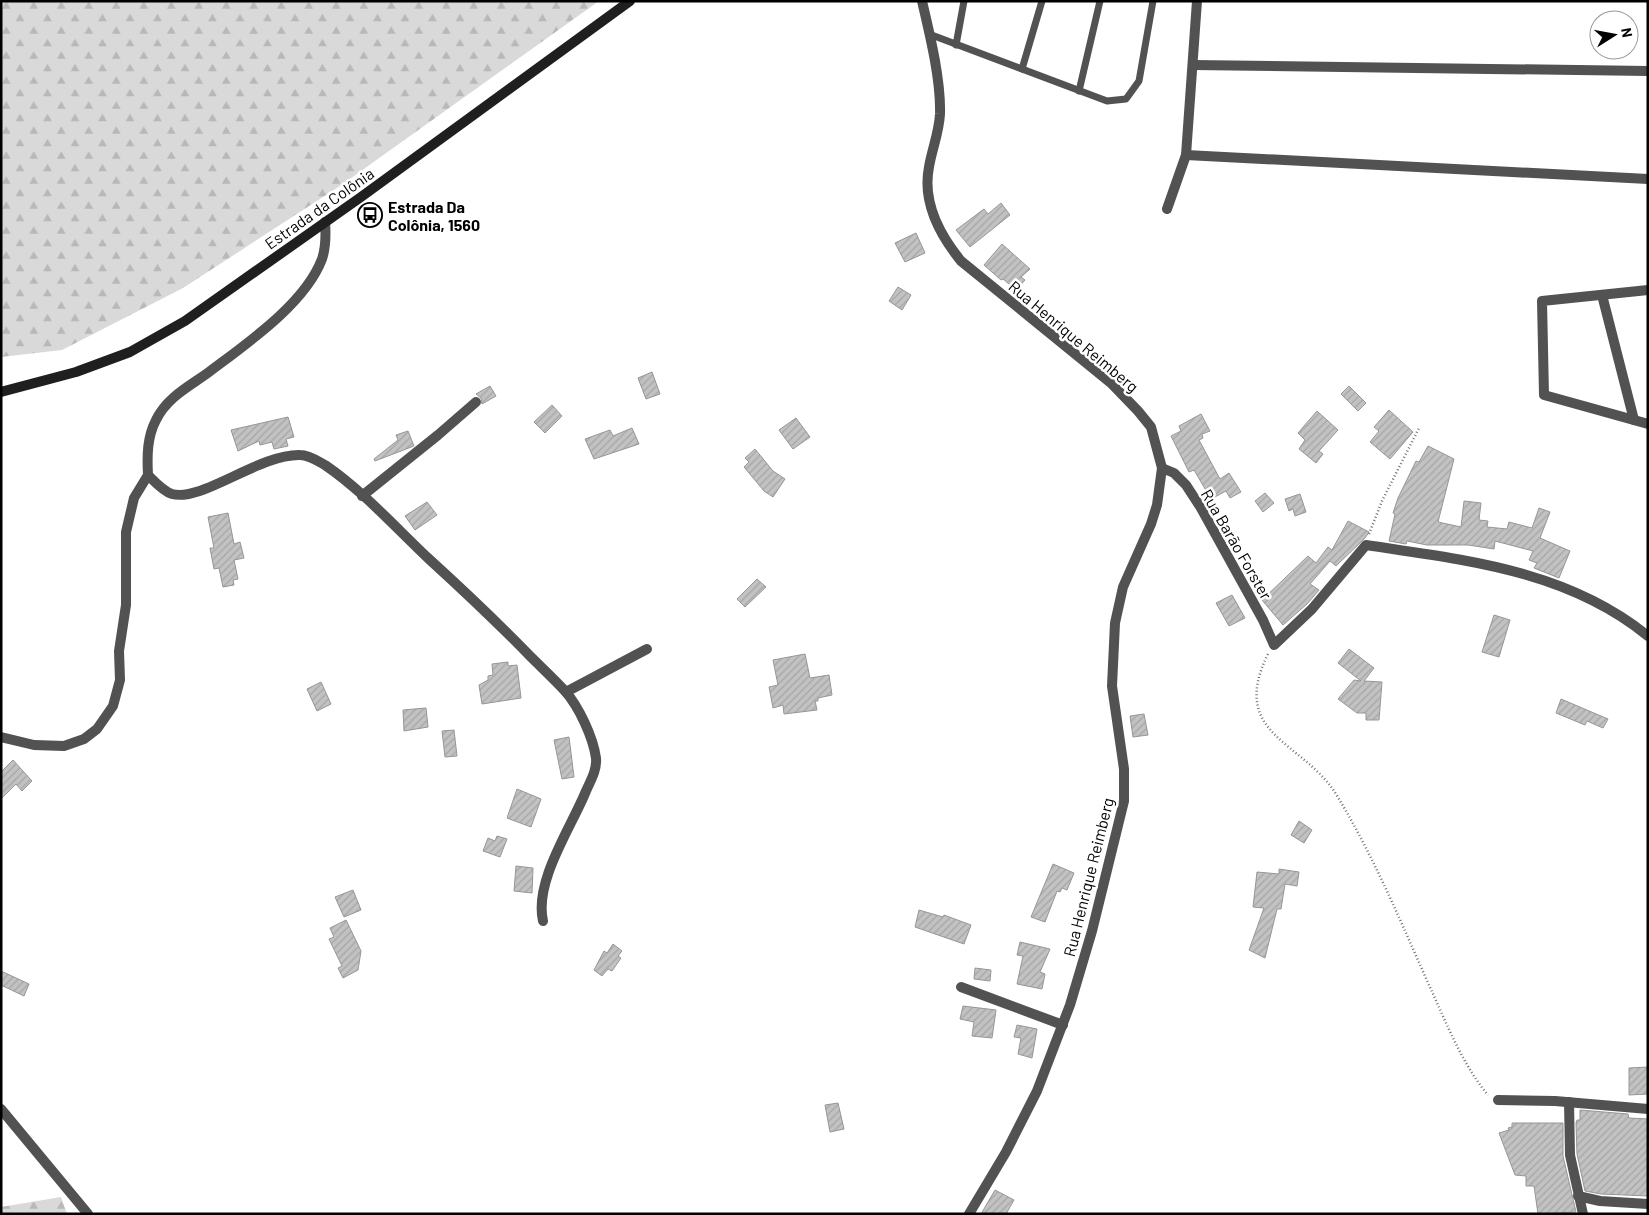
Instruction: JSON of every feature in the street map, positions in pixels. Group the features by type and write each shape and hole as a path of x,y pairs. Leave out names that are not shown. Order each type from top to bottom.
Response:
{"main road":[{"name":"Estrada da Colônia","path":"1,392 76,372 130,352 186,321 630,1"}],"street":[{"name":"Rua Henrique Reimberg","path":"922,1 929,34 940,115 927,187 929,202 943,238 961,261 1093,368 1138,411 1152,427 1162,468 1157,505 1151,524 1123,587 1115,623 1112,686 1124,769 1124,801 1092,931 1062,1025 1027,1114 969,1214"},
{"path":"1167,209 1186,155 1197,1"},
{"path":"1193,65 1648,71"},
{"path":"1186,155 1648,179"},
{"path":"1,737 34,745 64,746 84,739 97,729 113,706 120,680 119,651 126,605 126,532 134,498 148,475 148,442 156,418 178,393 244,345 304,290 322,259 326,241 325,222"},
{"path":"1648,290 1542,301 1544,395 1648,424"},
{"path":"1602,295 1634,420"},
{"path":"362,496 476,402"},
{"path":"148,475 170,494 180,496 208,488 258,464 276,458 303,455 324,465 362,496 500,625 566,692 583,722 592,744 596,763 578,811 543,888 540,903 543,921"},
{"name":"Rua Barão Forster","path":"1162,468 1174,473 1186,485 1201,508 1263,620 1274,645"},
{"path":"1274,645 1312,609 1366,545 1487,564 1524,573 1564,587 1605,607 1648,636"},
{"path":"566,692 647,649"},
{"path":"961,987 1062,1025"},
{"path":"1498,1100 1569,1102 1648,1109"},
{"path":"1569,1102 1568,1139 1583,1214"},
{"path":"1,1108 88,1214"},
{"path":"1578,1196 1600,1201 1648,1204"}],"lane":[{"path":"956,45 964,1"},
{"path":"1022,69 1042,1"},
{"path":"1079,91 1100,1"},
{"path":"929,34 1107,101 1126,99 1139,81 1152,1"}],"path":[{"path":"1366,545 1382,501 1419,428"},
{"path":"1274,645 1261,671 1257,693 1259,714 1270,731 1296,756 1323,776 1336,794 1384,883 1455,1041 1484,1091 1498,1100"}],"green space":[{"path":"1,1 599,1 340,186 183,288 62,350 1,357"},
{"path":"61,1197 67,1214 1,1214 1,1207"}],"building":[{"path":"1001,203 1010,215 970,247 956,230 984,209 988,214"},
{"path":"916,233 925,253 905,262 895,243"},
{"path":"1002,244 1030,269 1021,277 1025,280 1016,290 984,265"},
{"path":"898,287 911,295 902,310 889,301"},
{"path":"652,372 660,394 646,399 638,378"},
{"path":"490,386 496,396 482,404 481,398 476,394"},
{"path":"1349,386 1366,403 1358,411 1341,394"},
{"path":"552,405 562,416 545,433 534,422"},
{"path":"1389,410 1413,432 1390,459 1370,442 1379,431 1374,427"},
{"path":"1317,411 1338,430 1319,451 1323,454 1316,463 1299,449 1305,440 1298,433"},
{"path":"1201,414 1210,431 1202,434 1203,438 1199,440 1220,479 1229,473 1241,492 1230,498 1226,491 1211,499 1194,470 1189,472 1171,436 1181,431 1179,426"},
{"path":"288,417 294,437 286,439 288,446 274,449 272,442 260,445 259,441 238,451 231,430"},
{"path":"796,418 810,437 793,449 779,430"},
{"path":"632,428 639,444 594,459 585,439 610,430 613,436"},
{"path":"408,431 414,446 375,461 374,459 398,440 396,435"},
{"path":"1428,446 1454,459 1438,522 1461,527 1464,501 1481,503 1479,520 1488,521 1487,527 1507,529 1509,522 1532,528 1539,508 1550,512 1540,538 1570,551 1559,578 1534,568 1537,563 1529,560 1533,551 1495,541 1494,549 1468,545 1427,545 1407,541 1406,544 1389,541 1395,514 1393,513 1398,498 1416,461 1419,462"},
{"path":"755,449 773,471 785,479 773,497 764,491 744,467 749,462 745,458"},
{"path":"1265,493 1274,503 1263,512 1255,501"},
{"path":"1300,494 1306,512 1295,516 1293,509 1289,511 1285,499"},
{"path":"427,502 437,515 415,530 405,516"},
{"path":"228,513 234,544 240,542 244,558 234,560 238,579 233,580 234,585 223,587 219,568 214,569 210,548 214,548 208,517"},
{"path":"1348,521 1369,532 1336,566 1330,561 1310,584 1319,590 1307,604 1283,625 1262,600 1308,556 1316,563 1328,547 1332,550"},
{"path":"757,579 766,587 745,607 737,599"},
{"path":"1232,595 1245,618 1229,626 1216,603"},
{"path":"1494,615 1510,620 1499,657 1482,652"},
{"path":"1349,649 1374,668 1364,681 1382,682 1379,720 1366,720 1366,713 1357,713 1338,699 1354,680 1361,681 1338,663"},
{"path":"805,654 810,678 829,675 832,695 818,698 818,701 815,701 817,710 784,714 783,705 773,708 769,687 778,685 773,660"},
{"path":"508,662 508,666 517,665 521,698 482,704 479,685 488,680 488,676 493,675 492,664"},
{"path":"321,682 331,704 317,711 307,689"},
{"path":"1561,699 1608,719 1603,728 1587,721 1585,725 1556,713"},
{"path":"426,708 428,727 404,731 403,710"},
{"path":"1144,714 1148,735 1133,737 1130,716"},
{"path":"454,730 457,756 445,757 442,731"},
{"path":"569,737 574,777 562,779 554,740"},
{"path":"13,760 32,781 22,791 16,784 1,799 1,772"},
{"path":"517,789 541,799 531,827 507,818"},
{"path":"1299,821 1312,830 1304,843 1291,835"},
{"path":"497,836 507,839 500,857 483,851 488,838 495,841"},
{"path":"1053,864 1074,873 1067,890 1062,888 1060,892 1057,891 1045,922 1031,917"},
{"path":"516,866 533,868 532,893 514,891"},
{"path":"1279,869 1299,872 1297,886 1285,884 1281,909 1277,909 1265,958 1249,950 1264,908 1253,907 1257,872 1279,874"},
{"path":"353,890 361,910 344,917 335,897"},
{"path":"919,910 943,917 944,915 971,925 964,944 915,927"},
{"path":"346,920 361,951 358,970 343,978 338,968 342,966 329,939 334,937 330,928"},
{"path":"1020,942 1050,949 1040,972 1045,974 1042,989 1017,984 1023,956 1017,955"},
{"path":"613,944 622,951 618,956 621,958 612,971 608,969 602,976 594,970 604,951 607,953"},
{"path":"975,968 991,970 990,981 974,979"},
{"path":"1,971 29,984 24,996 1,985"},
{"path":"963,1006 996,1010 992,1038 972,1036 974,1022 960,1019"},
{"path":"1017,1025 1037,1029 1032,1058 1018,1054 1021,1038 1014,1037"},
{"path":"1648,1067 1648,1094 1629,1095 1629,1068"},
{"path":"838,1103 844,1129 830,1132 825,1105"},
{"path":"1580,1110 1628,1114 1629,1118 1648,1119 1648,1196 1601,1194 1585,1191 1577,1154 1576,1123 1577,1120 1580,1120"},
{"path":"1512,1123 1563,1123 1563,1156 1576,1212 1538,1214 1534,1186 1526,1186 1526,1176 1515,1175 1499,1133 1509,1130 1508,1128 1512,1127"},
{"path":"995,1190 1014,1200 1006,1214 981,1214"}],"place":[{"name":"Estrada Da Colônia, 1560","path":"370,215"}]}
